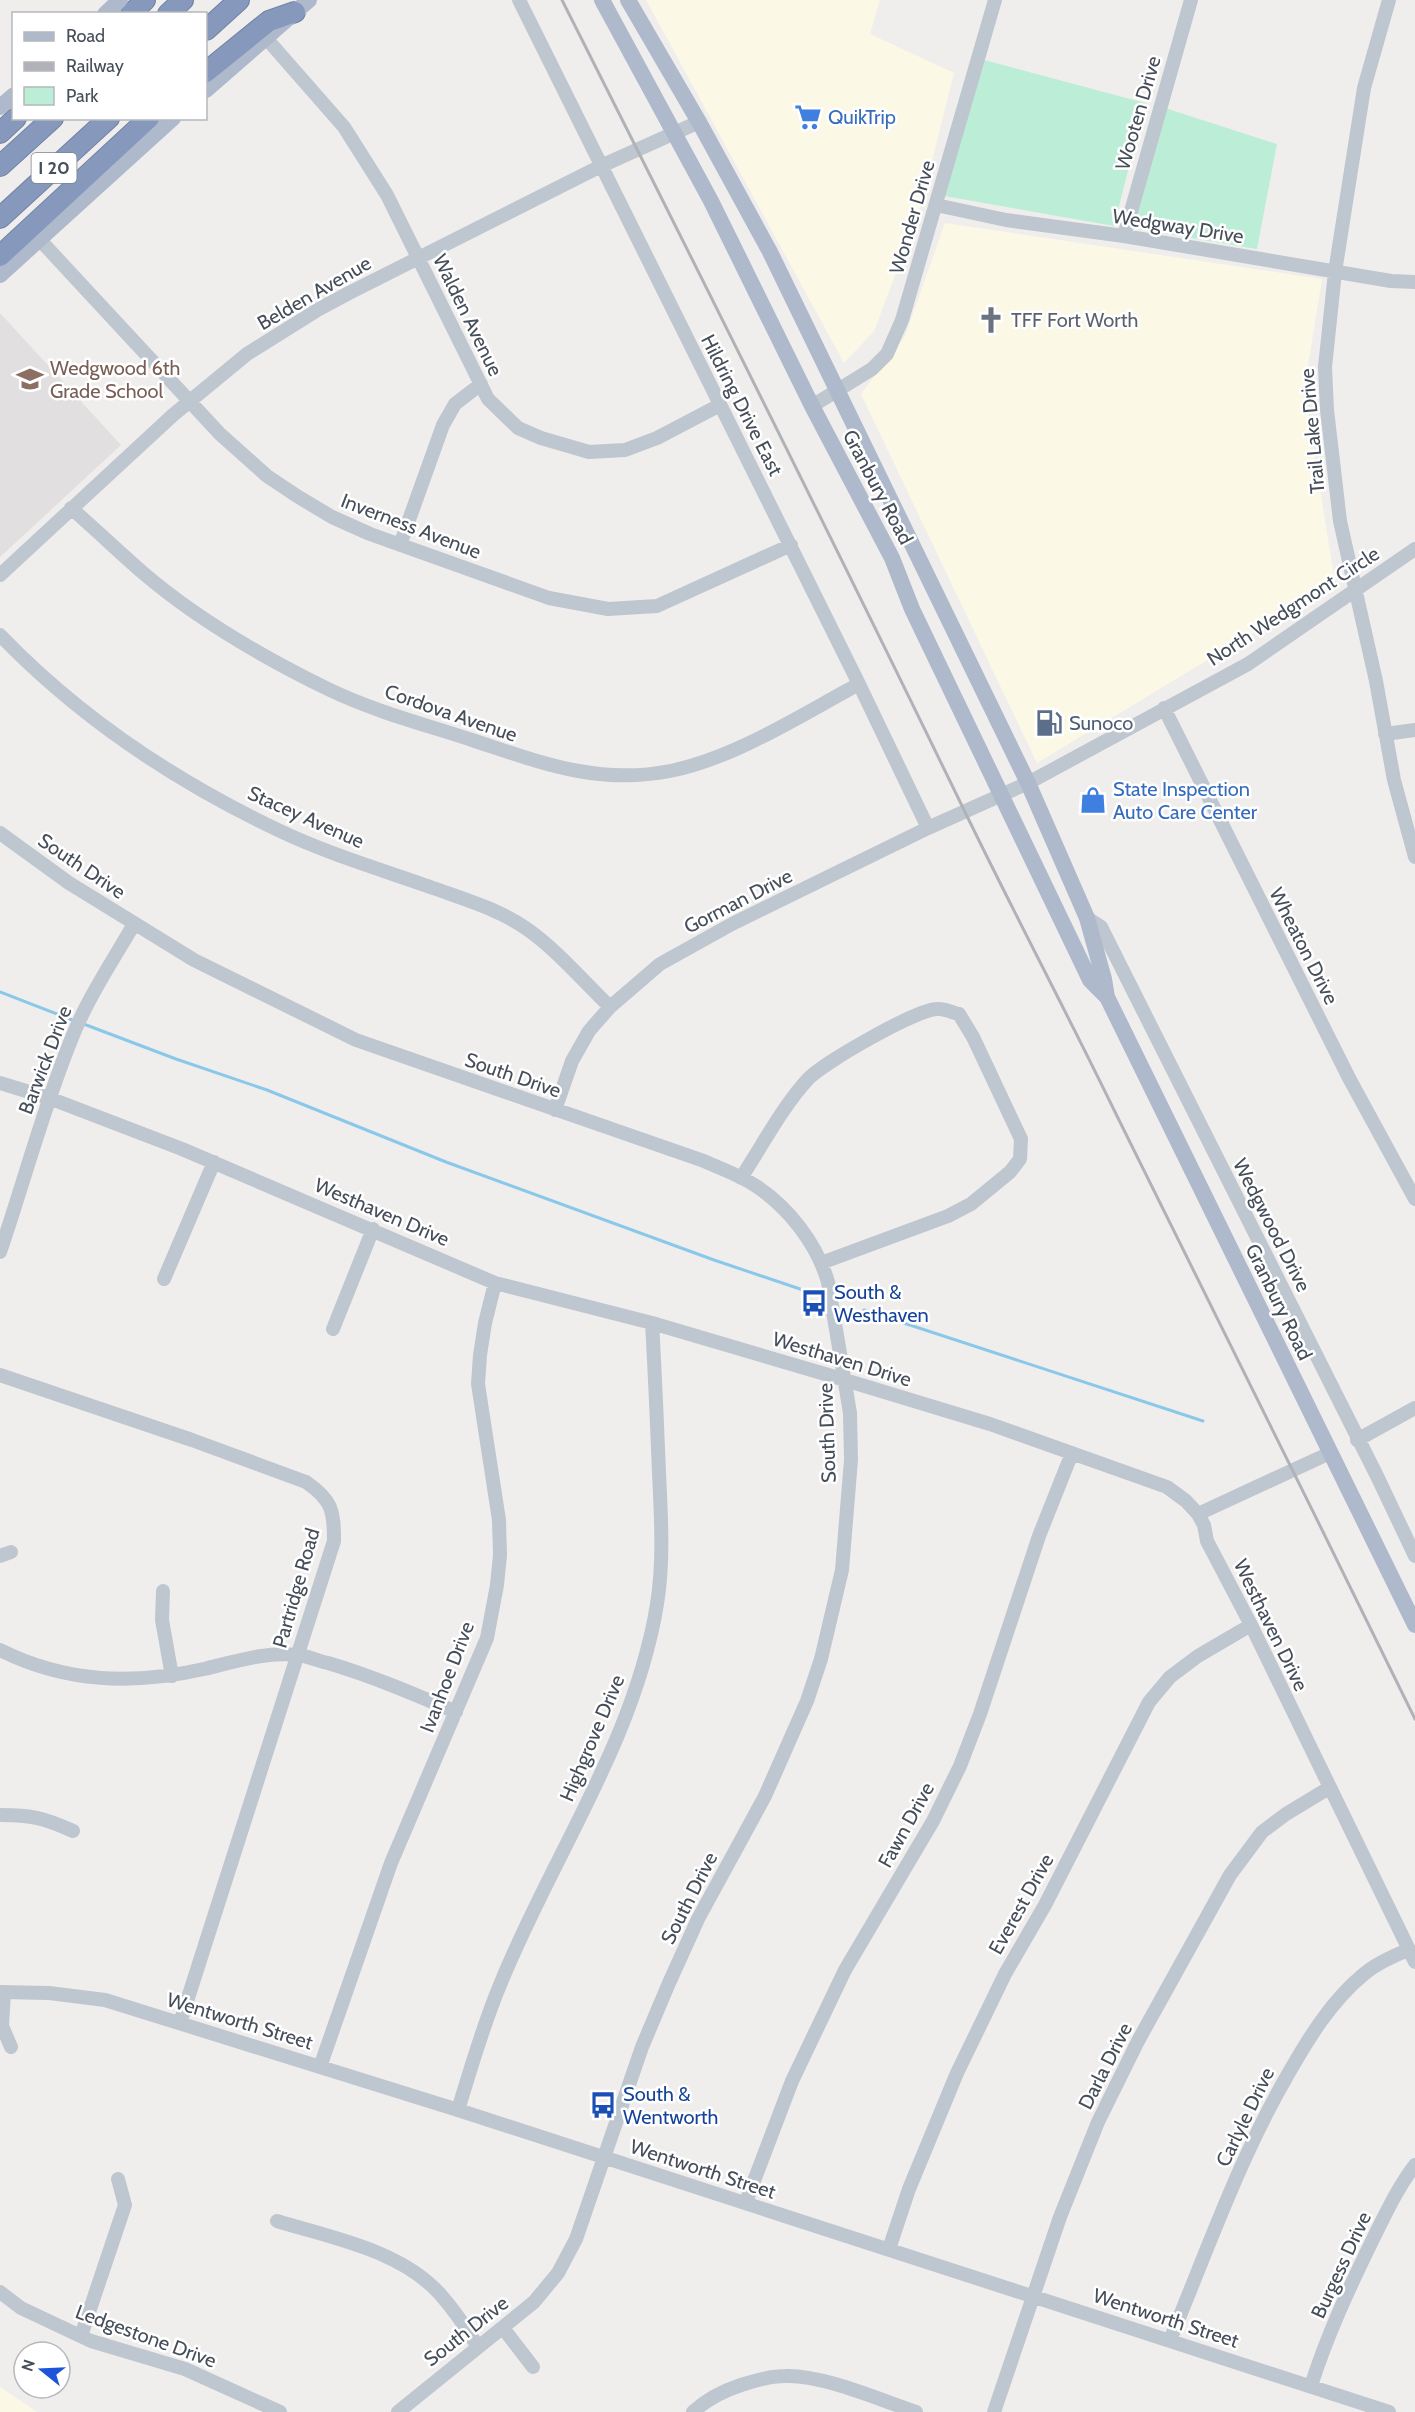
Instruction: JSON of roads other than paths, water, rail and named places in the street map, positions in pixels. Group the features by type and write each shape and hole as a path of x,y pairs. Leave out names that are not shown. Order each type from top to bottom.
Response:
{"highway":[{"path":"133,12 145,0"},
{"path":"170,12 183,0"},
{"path":"207,29 239,0"},
{"path":"207,71 269,21 302,6"},
{"path":"0,134 14,120"},
{"name":"I 20","path":"0,166 51,120"},
{"name":"I 20","path":"0,218 107,120"},
{"path":"0,256 147,120"}],"main road":[{"path":"107,12 120,0"},
{"name":"Granbury Road","path":"602,0 675,133 812,406 892,558 912,609 1090,980 1107,997"},
{"name":"Granbury Road","path":"628,0 699,122 770,252 1028,783 1087,918 1107,997 1415,1625"},
{"path":"207,89 302,6"},
{"path":"0,107 12,97"},
{"path":"0,275 171,120"},
{"path":"1025,843 1045,864 1065,904 1073,912 1087,918"}],"street":[{"name":"Hildring Drive East","path":"519,0 791,545 928,828"},
{"name":"Wonder Drive","path":"812,406 872,369 887,354 904,314 995,0"},
{"name":"Wooten Drive","path":"1124,236 1191,0"},
{"name":"Trail Lake Drive","path":"1389,0 1364,88 1335,272 1325,366 1327,410 1340,521 1394,780 1415,857"},
{"name":"Walden Avenue","path":"266,38 344,127 381,185 488,399 518,428 541,438 589,452 625,450 720,405"},
{"name":"Belden Avenue","path":"0,574 189,401 247,354 319,309 418,258 601,166 699,122"},
{"name":"Wedgway Drive","path":"936,204 1006,220 1124,236 1391,281 1415,282"},
{"name":"Inverness Avenue","path":"39,240 220,434 267,476 332,517 549,598 608,609 657,606 791,545"},
{"path":"400,544 413,503 449,413 466,394 481,384"},
{"name":"Cordova Avenue","path":"71,508 167,591 249,648 332,691 555,768 630,776 671,770 740,746 859,684"},
{"name":"North Wedgmont Circle","path":"1001,796 1248,664 1415,549"},
{"name":"Stacey Avenue","path":"0,635 56,690 110,731 171,771 279,831 332,853 492,909 527,929 552,950 610,1007"},
{"name":"Wheaton Drive","path":"1164,708 1349,1078 1415,1199"},
{"path":"1385,734 1415,730"},
{"name":"Gorman Drive","path":"555,1110 572,1061 589,1030 610,1007 660,964 928,828 1001,796"},
{"name":"South Drive","path":"0,833 69,883 194,960 356,1040 704,1161 755,1185 788,1214 812,1245 828,1282 846,1380 850,1413 851,1460 842,1570 807,1701 781,1761 698,1919 669,1983 642,2047 576,2239 558,2273 534,2302 398,2412"},
{"name":"Wedgwood Drive","path":"1087,918 1101,927 1415,1556"},
{"name":"Barwick Drive","path":"0,1252 49,1098 71,1039 87,1005 134,924"},
{"path":"741,1178 808,1079 848,1050 920,1013 938,1008 959,1014 965,1021 1021,1138 1020,1159 1004,1178 972,1204 948,1216 821,1263"},
{"name":"Westhaven Drive","path":"0,1083 49,1098 214,1162 495,1283 652,1323 846,1380 990,1424 1167,1487 1186,1501 1204,1525 1207,1541 1251,1625 1412,1956"},
{"path":"164,1279 214,1162"},
{"path":"333,1329 373,1229"},
{"name":"Ivanhoe Drive","path":"320,2067 391,1863 487,1638 500,1565 499,1520 478,1384 480,1355 495,1283"},
{"name":"Highgrove Drive","path":"458,2109 500,1984 625,1720 643,1667 657,1605 661,1571 661,1511 652,1323"},
{"name":"Partridge Road","path":"0,1375 192,1440 306,1482 320,1492 331,1505 334,1540 180,2023"},
{"path":"1357,1440 1415,1408"},
{"name":"Fawn Drive","path":"746,2202 792,2081 845,1970 933,1821 960,1766 980,1714 1039,1536 1072,1453"},
{"path":"1198,1514 1330,1453"},
{"path":"163,1591 162,1620 172,1676"},
{"name":"Everest Drive","path":"889,2249 909,2189 957,2073 1005,1974 1045,1905 1149,1702 1170,1677 1198,1656 1251,1625"},
{"path":"0,1650 47,1670 73,1675 141,1680 172,1676 256,1658 298,1655 365,1674 456,1712"},
{"name":"Darla Drive","path":"994,2412 1060,2217 1098,2122 1138,2041 1230,1875 1262,1832 1286,1814 1329,1788"},
{"path":"0,1815 30,1815 73,1831"},
{"name":"Carlyle Drive","path":"1170,2340 1241,2166 1269,2106 1295,2061 1337,2000 1364,1974 1389,1957 1412,1956"},
{"path":"2,1992 2,2026 11,2047"},
{"name":"Wentworth Street","path":"2,1992 49,1993 105,2000 458,2109 1389,2412"},
{"name":"Burgess Drive","path":"1311,2386 1320,2358 1359,2268 1397,2191 1415,2165"},
{"path":"81,2336 125,2205 118,2179"},
{"path":"277,2221 358,2246 408,2268 440,2294 478,2347"},
{"name":"Ledgestone Drive","path":"0,2292 21,2308 81,2336 185,2370 280,2412"},
{"path":"503,2328 533,2367"},
{"path":"693,2412 713,2396 729,2388 770,2376 789,2376 837,2386 916,2412"}],"waterway":[{"path":"0,992 75,1021"},
{"path":"81,1023 267,1090 446,1162 803,1290"},
{"path":"864,1310 1203,1421"}],"railway":[{"path":"562,0 765,405 1415,1719"}],"place":[{"name":"QuikTrip","path":"808,117"},
{"name":"TFF Fort Worth","path":"991,320"},
{"name":"Wedgwood 6th Grade School","path":"30,379"},
{"name":"Sunoco","path":"1049,723"},
{"name":"State Inspection Auto Care Center","path":"1093,800"},
{"name":"South & Westhaven","path":"814,1303"},
{"name":"South & Wentworth","path":"603,2105"}]}
